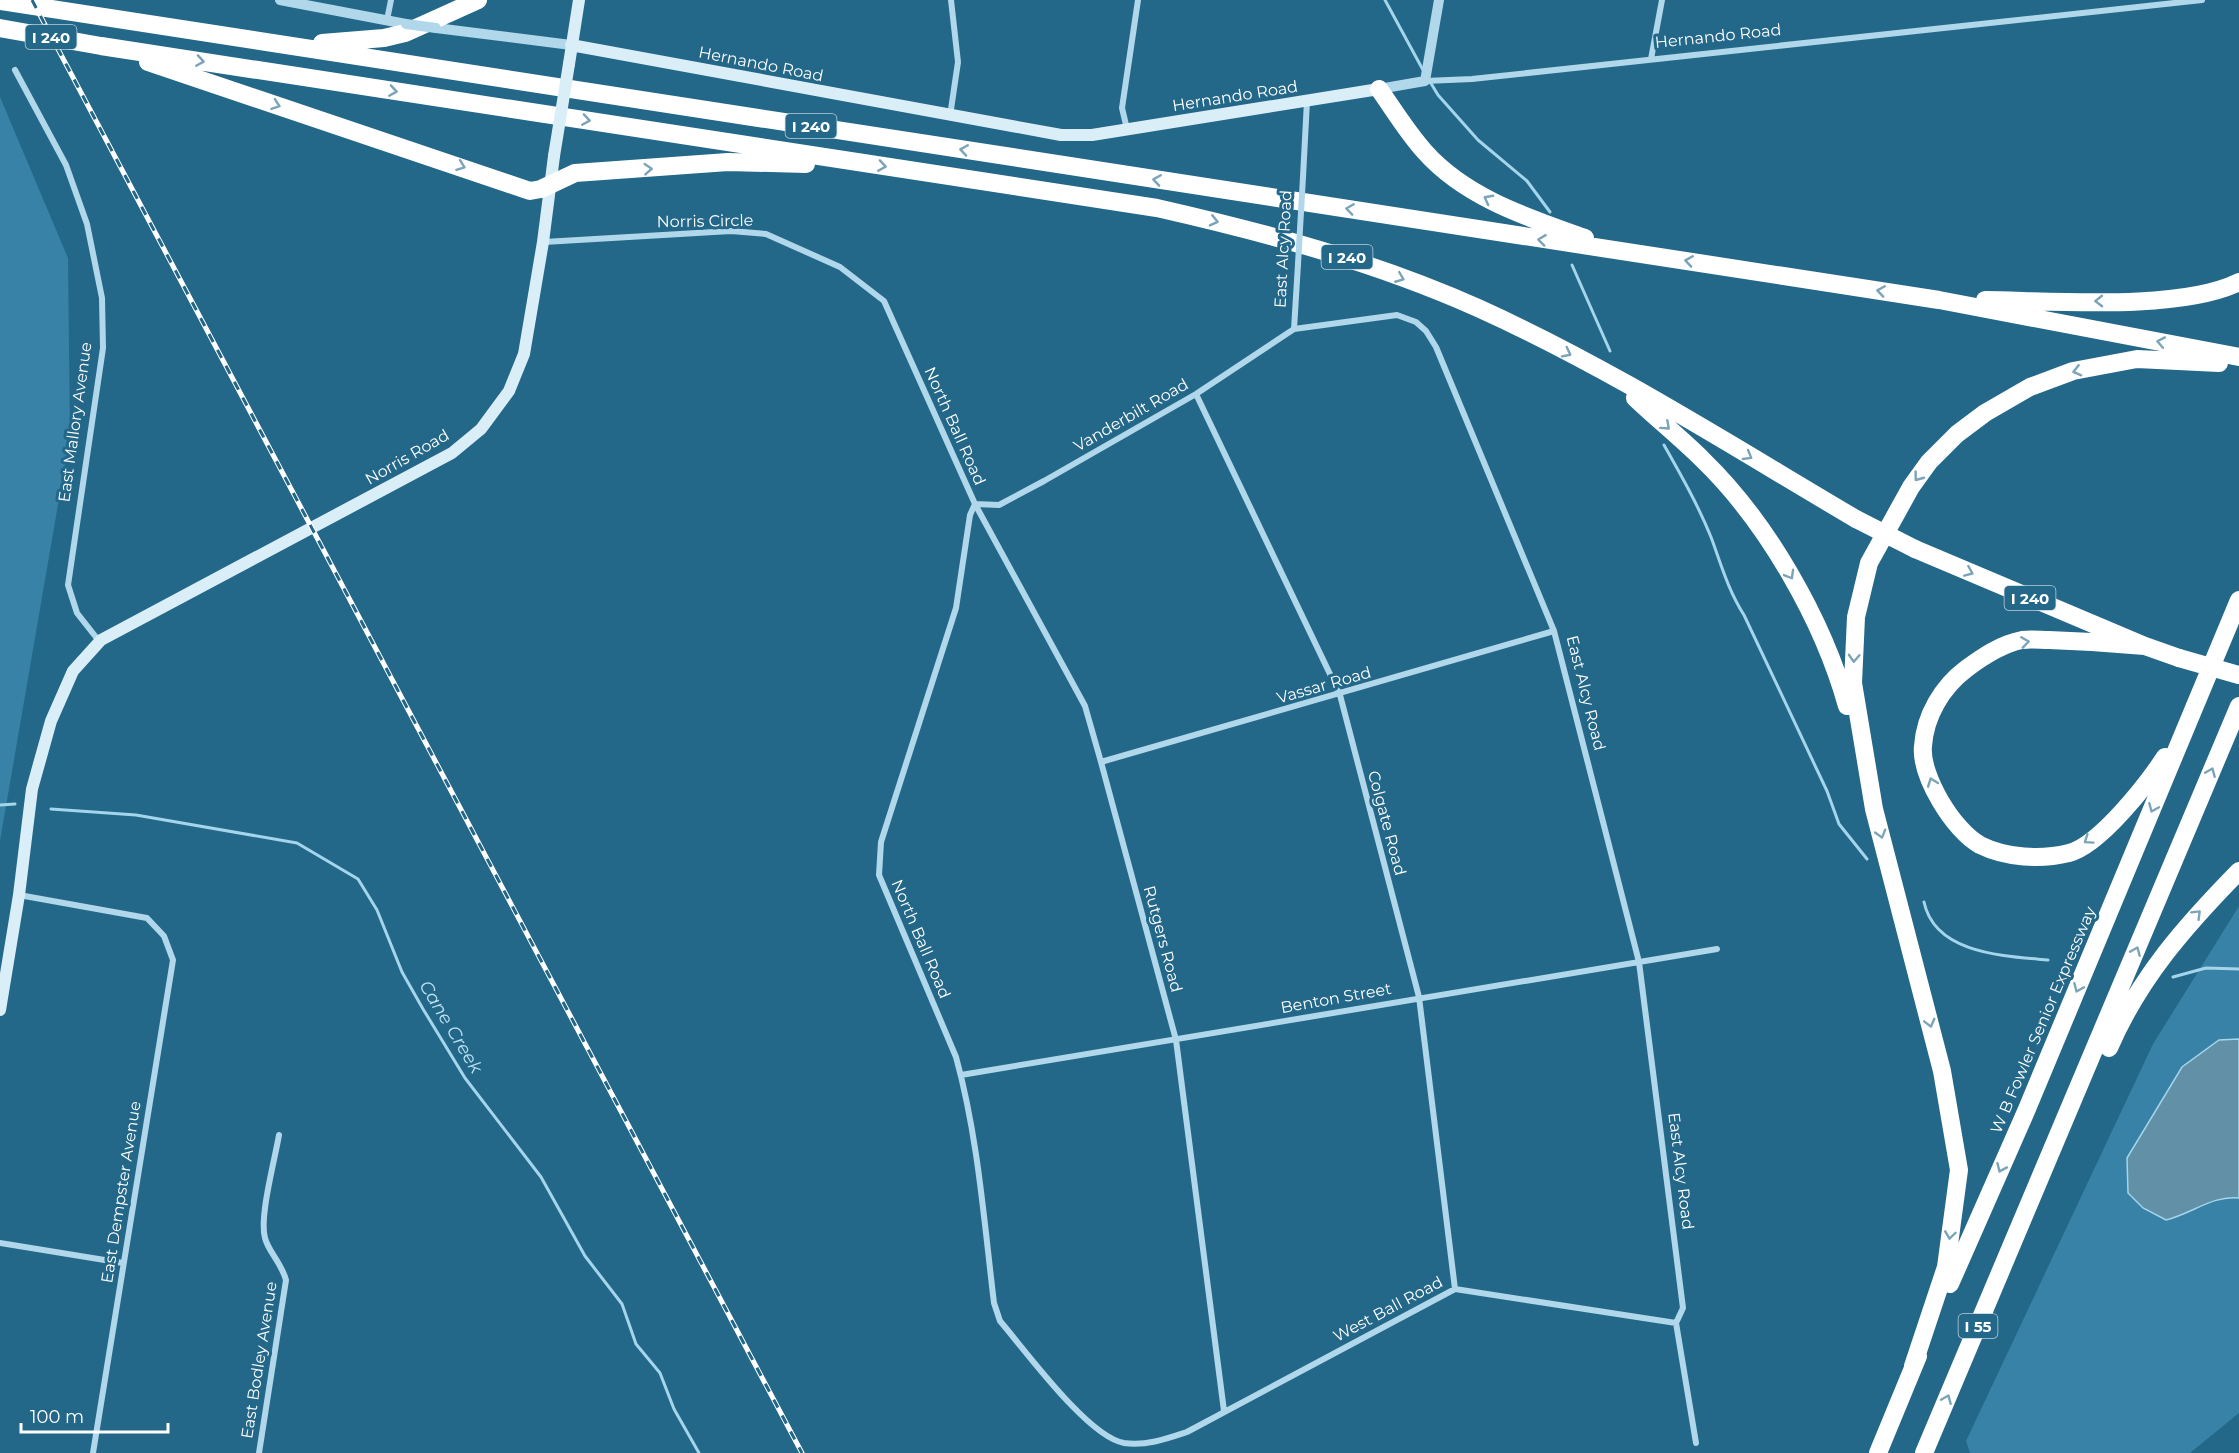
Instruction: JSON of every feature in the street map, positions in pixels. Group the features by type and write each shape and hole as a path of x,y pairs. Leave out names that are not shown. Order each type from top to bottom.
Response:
{"highway":[{"path":"279,44 384,38 405,33 478,0"},
{"name":"I 240","path":"0,1 1939,300"},
{"name":"I 240","path":"0,28 101,46 1157,208 1325,250 1478,308 1607,373 1856,519 1915,549 2145,646 2239,675"},
{"path":"101,46 530,191 550,185 575,173 728,162 859,163"},
{"path":"1379,89 1426,154 1455,179 1508,209 1621,250"},
{"path":"1939,300 2166,300 2228,288 2239,282"},
{"path":"1939,300 2239,357"},
{"path":"1867,778 1853,683 1856,617 1869,563 1911,487 1929,462 1957,434 1985,413 2030,387 2073,372 2137,359 2239,364"},
{"path":"1607,373 1704,461 1768,537 1813,616 1833,665 1867,778 1942,1071 1959,1170 1946,1267 1913,1366"},
{"name":"W B Fowler Senior Expressway","path":"1878,1453 1913,1366 2027,1109 2239,600"},
{"path":"2145,646 2092,641 2022,640 1984,655 1953,679 1932,711 1922,748 1931,784 1948,817 1979,844 2019,857 2071,852 2106,828 2147,785 2192,715"},
{"path":"2032,1199 2239,706"},
{"path":"2032,1199 2077,1120 2118,1026 2138,989 2187,924 2239,871"},
{"name":"I 55","path":"1924,1453 2032,1199"}],"main road":[{"name":"Norris Road","path":"19,895 32,789 51,721 73,671 100,642 452,453 481,429 509,391 524,354 579,0"},
{"name":"Hernando Road","path":"571,45 1061,135 1092,135 1379,89"},
{"path":"0,1010 19,895"}],"street":[{"name":"Hernando Road","path":"279,0 406,24 571,45"},
{"path":"387,20 391,0"},
{"path":"950,116 958,62 951,0"},
{"path":"1128,129 1122,108 1138,0"},
{"path":"1425,81 1439,0"},
{"path":"1651,59 1662,0"},
{"path":"2130,0 2130,9"},
{"name":"Hernando Road","path":"1379,89 1425,81 1472,79 2202,0"},
{"name":"East Mallory Avenue","path":"15,70 66,165 87,224 102,298 103,348 68,585 78,613 100,642"},
{"name":"East Alcy Road","path":"1307,101 1294,329 1397,315 1416,322 1426,331 1441,358 1554,631 1640,962 1683,1308 1676,1323 1696,1443"},
{"name":"Norris Circle","path":"543,242 731,231 766,234 840,267 884,301"},
{"name":"North Ball Road","path":"884,301 975,504 970,515 956,608 881,842 878,860 879,875 956,1057 961,1075 972,1122 994,1303 1000,1321 1090,1425 1111,1439 1133,1443"},
{"name":"Vanderbilt Road","path":"975,504 999,505 1196,394 1294,329"},
{"name":"Colgate Road","path":"1196,394 1340,695 1419,997 1455,1289"},
{"name":"Rutgers Road","path":"975,504 1084,706 1101,762 1176,1040 1224,1411"},
{"name":"Vassar Road","path":"1101,762 1340,695 1554,631"},
{"name":"East Dempster Avenue","path":"19,895 147,918 164,936 173,960 93,1453"},
{"name":"Benton Street","path":"961,1075 1717,949"},
{"name":"East Bodley Avenue","path":"259,1453 286,1280 282,1264 265,1239 264,1220 279,1135"},
{"path":"0,1243 123,1263"},
{"name":"West Ball Road","path":"1133,1443 1160,1442 1187,1432 1455,1289 1676,1323"}],"shaded area":[{"path":"0,97 68,258 70,435 0,841"},
{"path":"2239,906 2239,1413 2190,1453 1970,1453 1966,1441 2153,1044"},
{"path":"2239,1039 2239,1198 2220,1199 2166,1220 2143,1208 2128,1193 2127,1158 2182,1067 2219,1040"}],"waterway":[{"path":"1385,0 1423,70"},
{"path":"1429,80 1438,95 1478,140 1527,181 1550,212"},
{"path":"1572,265 1610,351"},
{"path":"1664,445 1701,513 1729,586 1827,791 1839,824 1867,859"},
{"name":"Cane Creek","path":"0,805 15,804"},
{"name":"Cane Creek","path":"51,809 136,815 297,843 358,879 377,910 402,972 423,1009 465,1078 541,1177 585,1256 622,1304 636,1344 660,1373 674,1409 699,1453"},
{"path":"1924,902 1931,919 1942,932 1956,942 1992,954 2048,960"},
{"path":"2173,977 2206,968 2239,969"}],"railway":[{"path":"32,0 802,1453"}]}
